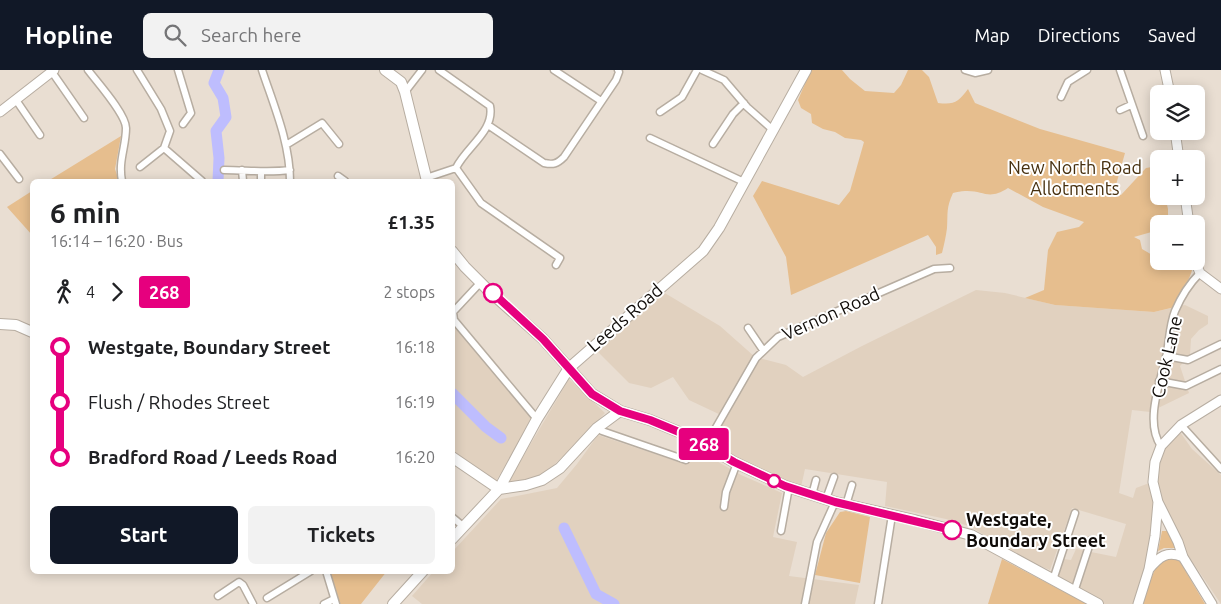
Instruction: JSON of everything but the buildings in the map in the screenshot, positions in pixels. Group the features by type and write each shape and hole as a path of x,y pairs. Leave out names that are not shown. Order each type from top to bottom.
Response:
{"main road":[{"path":"1165,70 1168,85"},
{"path":"0,112 50,71"},
{"path":"386,71 401,82 405,92 427,179"},
{"name":"Leeds Road","path":"455,536 499,489 537,419 569,368 585,352 704,251 719,228 804,74"},
{"path":"455,255 465,267 543,339 592,394 620,411 650,420 691,437 737,463 789,487 830,501 971,535 1098,604"},
{"path":"1199,270 1221,290"},
{"path":"0,324 16,326 30,331"},
{"path":"1212,604 1183,557 1178,542 1158,502 1152,482 1155,462 1161,446 1181,425 1221,400"},
{"path":"455,459 499,489 526,485 542,480 560,468 597,428 620,411"},
{"path":"1138,604 1149,569 1155,536 1158,502"},
{"path":"1149,569 1156,561 1167,554 1176,554 1183,557"},
{"path":"393,604 420,574"}],"street":[{"path":"88,70 118,109 126,126 119,170 121,179"},
{"path":"138,70 161,109 170,131 164,148 140,167"},
{"path":"178,70 191,114 183,124"},
{"path":"262,70 286,145 290,179"},
{"path":"405,92 422,70"},
{"path":"429,179 456,168 460,160 488,125 491,112 490,106 439,70"},
{"path":"554,70 602,101"},
{"path":"488,125 544,163 551,165 558,163 616,80 618,70"},
{"path":"660,112 682,97 697,70"},
{"path":"702,70 724,80 744,103 774,130"},
{"path":"965,70 975,73 988,70"},
{"path":"1061,97 1068,82 1087,70"},
{"path":"1120,70 1143,136"},
{"path":"50,71 84,118"},
{"path":"16,100 40,135"},
{"path":"713,144 732,114 744,103"},
{"path":"1120,110 1131,105"},
{"path":"286,145 322,123 338,144"},
{"path":"650,138 744,182"},
{"path":"164,148 200,179"},
{"path":"0,154 20,179"},
{"path":"456,168 481,203 560,258 556,265"},
{"path":"224,170 261,172 290,170"},
{"path":"242,170 243,179"},
{"path":"261,172 262,179"},
{"path":"338,176 342,179"},
{"name":"Vernon Road","path":"706,445 756,358 778,337 934,269 950,268"},
{"name":"Cook Lane","path":"1161,446 1156,439 1153,424 1159,381 1175,312 1190,283 1200,273"},
{"path":"455,310 481,282"},
{"path":"455,321 537,419"},
{"path":"748,328 763,350"},
{"path":"1166,356 1188,360 1221,344"},
{"path":"1159,381 1186,386 1221,369"},
{"path":"1181,425 1221,469"},
{"path":"597,428 686,460 691,437"},
{"path":"724,507 726,492 737,463"},
{"path":"804,604 817,542 830,501 834,477"},
{"path":"812,495 816,480"},
{"path":"846,505 852,485"},
{"path":"781,531 789,487"},
{"path":"1053,580 1074,513"},
{"path":"878,604 892,515"},
{"path":"455,520 464,527"},
{"path":"1074,592 1091,540"},
{"path":"267,598 306,574"},
{"path":"324,604 335,601 327,574"},
{"path":"218,596 239,582 243,584 252,604"}],"shaded area":[{"path":"658,289 720,326 755,357 786,365 803,377 976,290 1005,293 1055,305 1154,312 1185,305 1208,316 1208,324 1191,339 1190,355 1180,366 1189,393 1150,412 1132,410 1119,493 1133,498 1136,488 1152,482 1161,446 1180,432 1192,449 1221,475 1221,604 1160,514 1139,604 1105,604 1074,592 1056,578 1063,559 1071,560 1076,549 1116,557 1126,524 1072,508 1050,570 1033,563 969,526 885,506 887,482 805,469 801,487 761,472 709,444 723,416 689,400 673,377 651,388 629,383 592,346"},
{"path":"455,326 533,419 496,481 455,452"},
{"path":"569,379 605,413 540,478 508,486 510,479"},
{"path":"598,435 685,464 692,447 741,475 782,493 773,537 797,542 789,576 859,585 855,604 422,604 412,596 431,574 455,574 455,549 501,499 557,488"}],"green space":[{"name":"New North Road Allotments","path":"811,70 842,70 865,91 894,93 901,85 908,70 922,70 929,77 938,103 956,102 968,89 975,103 1040,129 1125,153 1114,192 1121,195 1146,168 1150,167 1150,205 1167,205 1168,209 1168,215 1150,215 1150,232 1134,237 1140,240 1142,249 1150,254 1150,270 1192,270 1190,277 1175,307 1154,312 1055,305 1025,298 1044,290 1048,250 1057,232 1079,227 1084,222 1043,207 1008,188 996,194 971,191 953,193 948,207 947,228 942,253 936,255 936,247 928,235 791,295 786,257 753,196 762,181 839,205 850,191 864,142 845,138 812,123 811,114 801,108 798,100"},
{"path":"121,136 115,169 118,179 51,179"},
{"path":"30,192 30,233 7,207"},
{"path":"846,511 870,517 860,583 815,575 826,533 840,512"},
{"path":"1162,531 1168,531 1176,548 1164,548 1158,551"},
{"path":"1170,557 1179,560 1205,604 1144,604 1143,600 1158,563"},
{"path":"1002,559 1087,604 988,604"},
{"path":"328,574 385,574 361,604 337,604"}],"waterway":[{"path":"218,179 219,158 216,131 226,117 223,98 214,83 219,70"},
{"path":"455,396 486,427 501,438"},
{"path":"564,528 596,594 614,604"}],"bus line":[{"name":"268","path":"493,293 543,339 592,394 620,411 678,431 734,462 785,486 835,502 952,530"}],"place":[{"name":"Westgate, Boundary Street","path":"952,530"}]}
